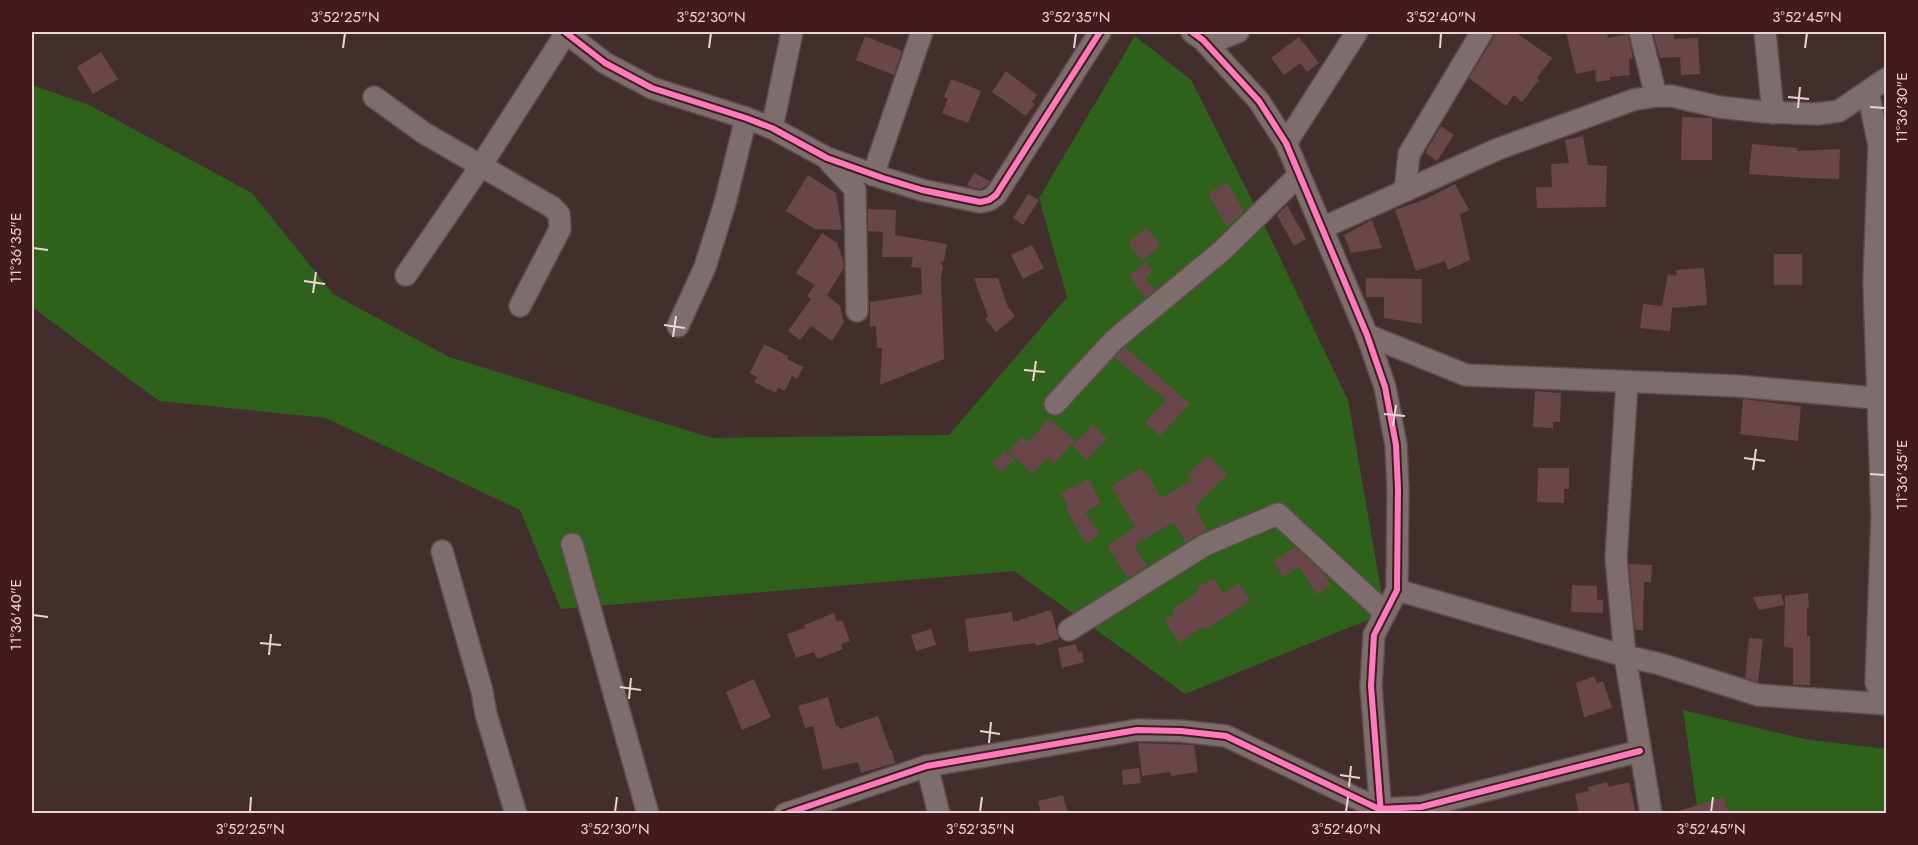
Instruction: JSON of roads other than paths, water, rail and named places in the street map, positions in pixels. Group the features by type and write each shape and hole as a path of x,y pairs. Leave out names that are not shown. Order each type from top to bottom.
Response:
{"street":[{"path":"406,275 480,167 565,32 604,63 652,88 772,128 827,158 873,175 922,190 980,202 996,195 1100,32"},
{"path":"772,128 792,32"},
{"path":"873,175 922,32"},
{"path":"1199,38 1238,32"},
{"path":"1286,143 1357,32"},
{"path":"1406,190 1409,154 1482,32"},
{"path":"1640,32 1656,96"},
{"path":"1765,32 1773,113"},
{"path":"1199,38 1259,101 1286,143 1367,335 1384,387 1396,445 1398,489 1397,590 1374,635 1371,686 1380,811"},
{"path":"1322,228 1498,149 1633,100 1656,96 1687,98 1719,107 1773,113 1817,114 1839,111 1887,79"},
{"path":"1868,92 1880,146 1874,282 1883,399 1882,518 1876,683 1887,699"},
{"path":"374,98 424,133 552,207 559,214 560,229 520,306"},
{"path":"678,326 705,267 726,203 746,118"},
{"path":"827,158 855,189 857,311"},
{"path":"1055,404 1114,340 1223,249 1299,175"},
{"path":"1367,335 1466,375 1738,386 1883,399"},
{"path":"1627,382 1616,558 1625,656 1651,813"},
{"path":"1069,630 1205,545 1278,514 1385,613"},
{"path":"572,544 648,813"},
{"path":"442,551 483,691 486,714 516,813"},
{"path":"1397,590 1660,664 1758,695 1887,705"},
{"path":"785,813 822,807 927,766 1137,730 1181,731 1226,736 1380,811 1421,807 1640,752"},
{"path":"927,766 939,813"}]}
